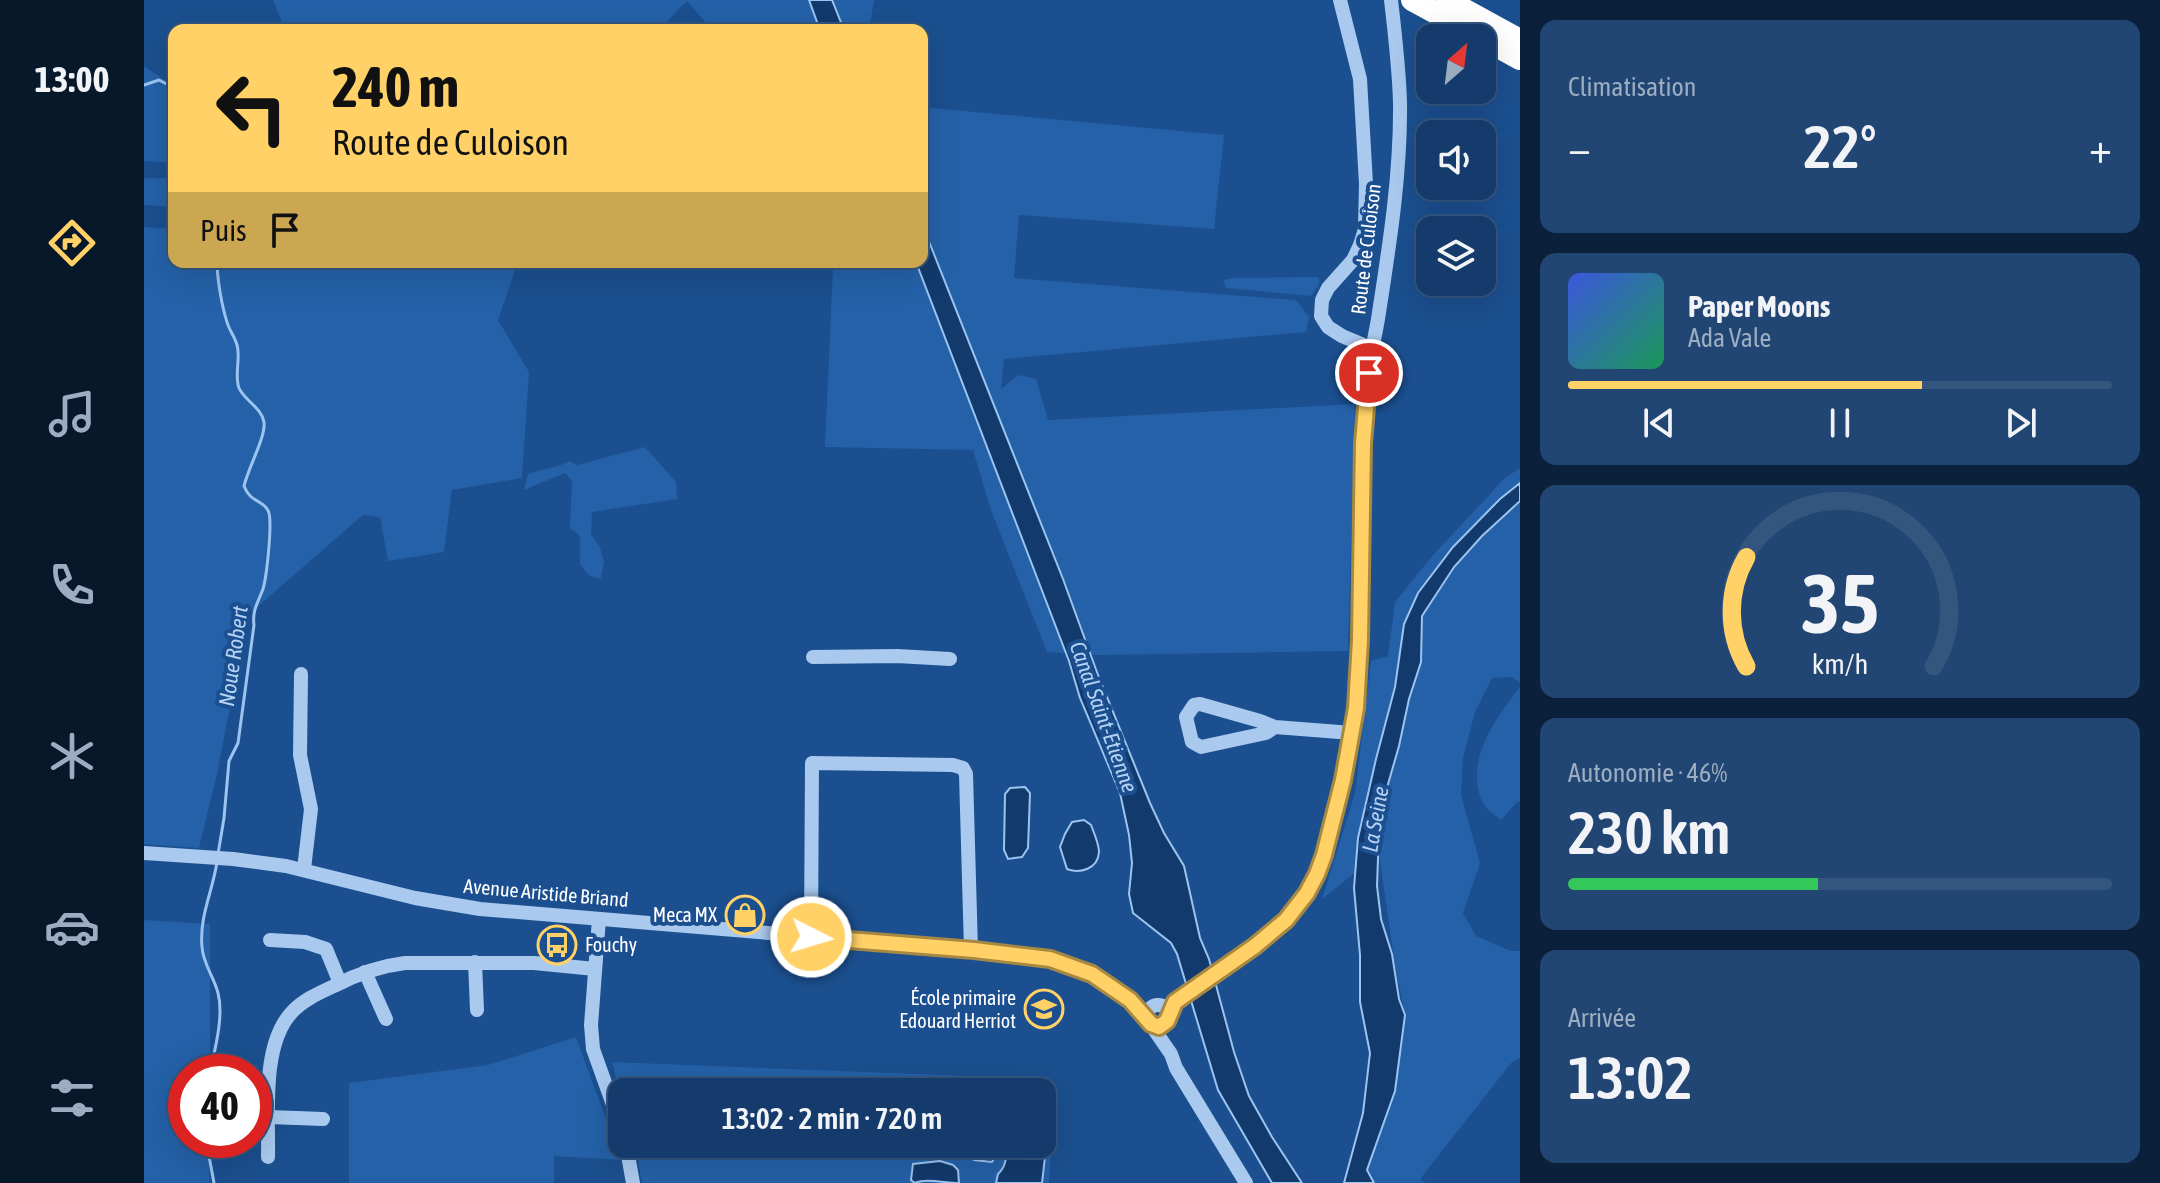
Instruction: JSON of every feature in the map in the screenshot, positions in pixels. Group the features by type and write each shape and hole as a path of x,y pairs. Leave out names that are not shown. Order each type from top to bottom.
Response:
{"highway":[{"path":"1447,0 1520,40"},
{"path":"1398,2 1449,24"},
{"path":"1496,46 1520,59"}],"street":[{"path":"1340,0 1360,79 1366,184 1365,229 1353,260 1328,288 1322,300 1321,316 1328,327 1342,336 1373,349"},
{"name":"Route de Culoison","path":"1163,1011 1274,931 1297,906 1317,874 1333,824 1356,708 1366,390 1389,242 1398,147 1398,2"},
{"path":"813,657 950,659"},
{"path":"301,674 300,755 311,809 304,869"},
{"path":"1275,727 1266,733 1201,747 1192,742 1186,717 1194,705 1200,704 1275,727 1352,733"},
{"path":"811,937 812,763 953,765 963,768 966,774 971,950"},
{"name":"Avenue Aristide Briand","path":"144,853 262,862 304,869 444,904 480,909 1038,957 1092,974 1130,1000 1163,1011"},
{"path":"599,919 591,1025 593,1049 608,1091"},
{"path":"270,940 305,942 326,949 340,983"},
{"path":"272,1054 282,1026 291,1012 303,1002 365,972 385,966 475,962 534,963 595,969"},
{"path":"475,962 477,1010"},
{"path":"365,972 386,1019"},
{"path":"1163,1011 1176,1068 1246,1183"},
{"path":"272,1117 323,1119"},
{"path":"629,1158 633,1183"}],"shaded area":[{"path":"273,0 874,0 870,24 706,24 687,1 665,24 283,24"},
{"path":"144,66 168,82 168,163 144,161"},
{"path":"928,108 1224,135 1214,229 1019,215 1014,278 1296,300 1309,317 1306,332 1004,359 1001,389 1018,375 1036,379 1048,420 1355,404 1348,651 1098,655 1047,652 991,510 973,450 825,447 833,268 928,268"},
{"path":"144,178 168,178 168,207 144,205"},
{"path":"144,227 168,229 168,268 516,268 498,320 529,372 522,478 452,490 444,552 388,561 380,517 363,515 248,615 199,848 144,844"},
{"path":"1317,277 1320,280 1311,296 1226,288 1223,280 1233,278"},
{"path":"645,447 676,482 677,499 592,512 591,534 604,561 601,579 590,576 580,565 580,536 570,528 572,481 565,473 524,490 528,474 570,461 577,465"},
{"path":"1520,468 1520,683 1512,677 1492,678 1475,712 1463,758 1461,795 1480,863 1463,913 1476,936 1511,951 1520,951 1520,1058 1511,1063 1420,1179 1425,1183 1374,1183 1367,1170 1395,1091 1405,1015 1379,854 1322,899 1355,793 1371,661 1388,656 1395,602 1433,555 1505,478"},
{"path":"1520,687 1520,801 1501,820 1483,803 1477,772 1492,727"},
{"path":"144,920 210,924 210,1054 168,1054 168,1158 210,1158 209,1183 144,1183"},
{"path":"576,1037 608,1124 608,1158 621,1160 554,1156 554,1183 349,1183 349,1083 488,1065"},
{"path":"612,1062 968,1076 968,1078 616,1078"},
{"path":"638,1158 1051,1158 1049,1183 642,1183"}],"water":[{"path":"809,0 832,0 842,24 818,24"},
{"name":"Canal Saint-Etienne","path":"928,239 1150,803 1184,866 1200,938 1249,1096 1302,1183 1272,1183 1218,1090 1177,954 1171,943 1133,913 1129,894 1132,863 1129,835 1120,793 1080,698 1069,661 918,268 928,268"},
{"name":"La Seine","path":"1520,483 1520,501 1454,567 1422,616 1421,662 1384,798 1379,831 1377,886 1381,919 1405,1015 1395,1091 1367,1170 1374,1183 1344,1183 1363,1113 1370,1053 1360,1002 1360,955 1354,888 1358,838 1395,687 1404,624 1418,593 1453,547"},
{"path":"1025,787 1030,793 1028,848 1022,857 1008,859 1004,850 1005,794 1010,788"},
{"path":"1084,820 1091,825 1095,835 1098,858 1088,869 1067,869 1060,847 1072,822"},
{"path":"971,1158 994,1158 992,1162"},
{"path":"1006,1158 1045,1158 1042,1183 996,1183"},
{"path":"940,1161 958,1170 959,1183 915,1183 911,1180 913,1164"}],"waterway":[{"name":"Noue Robert","path":"144,85 159,80 168,85"},
{"name":"Noue Robert","path":"218,268 223,309 238,350 239,388 260,412 264,422 244,486 250,496 267,509 270,528 265,582 254,615 238,743 229,761 218,854"},
{"name":"Noue Robert","path":"214,1054 220,1002 204,959 202,936 204,914 217,862"},
{"name":"Noue Robert","path":"209,1158 214,1183"}],"place":[{"name":"Meca MX","path":"745,915"},
{"name":"Fouchy","path":"557,945"},
{"name":"École primaire Edouard Herriot","path":"1044,1009"}],"route":[{"path":"811,937 1050,959 1092,974 1130,1000 1151,1024 1159,1027 1167,1021 1175,1002 1255,946 1286,920 1307,893 1324,855 1343,780 1356,708 1363,443 1369,373"}]}
